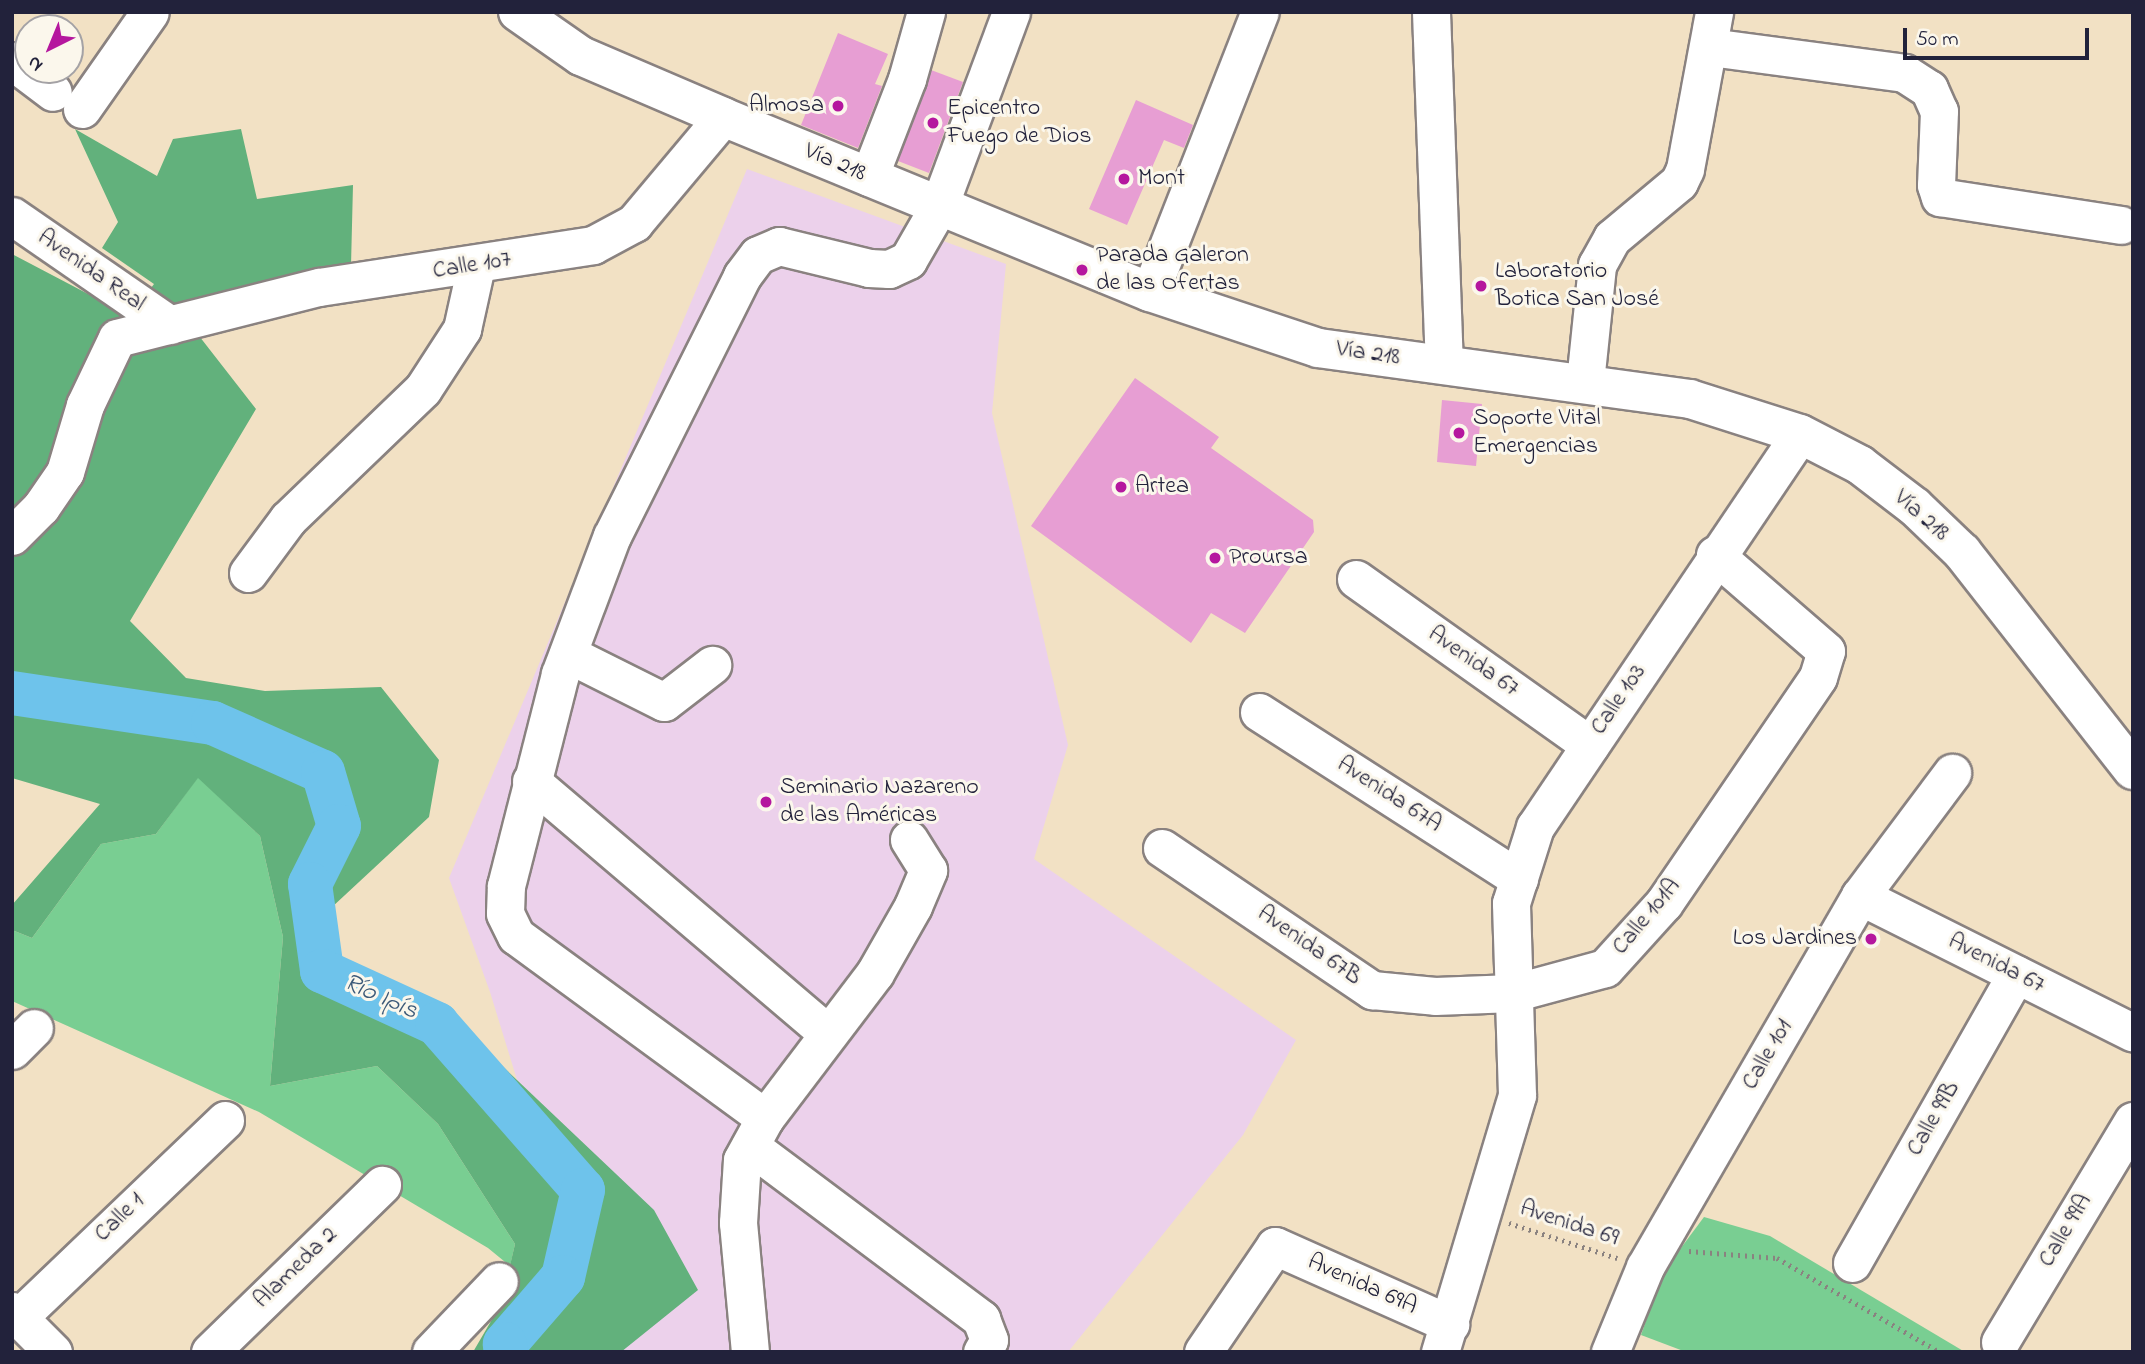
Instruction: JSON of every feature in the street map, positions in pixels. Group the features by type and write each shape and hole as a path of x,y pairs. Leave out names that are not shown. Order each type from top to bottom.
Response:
{"main road":[{"name":"Vía 218","path":"518,12 581,56 723,117 1150,292 1318,348 1585,382 1690,399 1800,434 1860,465 1915,507 1962,552 2133,771"}],"street":[{"path":"12,61 68,101 150,12"},
{"path":"869,177 926,12"},
{"path":"982,1352 989,1340 981,1319 758,1132 516,936 505,913 506,886 531,781 568,654 612,536 742,276 758,256 779,246 890,269 908,260 939,206 1011,12"},
{"path":"1150,292 1260,12"},
{"path":"1430,12 1444,365"},
{"path":"1585,382 1597,265 1612,238 1629,220 1679,182 1712,30 1904,73 1929,89 1939,111 1936,185 1940,197 2121,225"},
{"name":"Calle 107","path":"12,536 41,507 65,471 85,405 117,338 320,287 476,267 593,245 634,223 723,117"},
{"name":"Avenida Real","path":"12,216 170,325"},
{"path":"248,573 288,519 423,389 462,329 476,267"},
{"name":"Calle 103","path":"1513,993 1511,903 1535,827 1800,434"},
{"name":"Calle 101A","path":"1513,993 1605,968 1664,903 1818,677 1826,651 1716,555"},
{"name":"Avenida 67","path":"1356,579 1590,745"},
{"path":"568,654 664,702 712,665"},
{"name":"Avenida 67A","path":"1259,712 1519,879"},
{"name":"Calle 101","path":"1611,1352 1649,1258 1860,896 1952,773"},
{"path":"531,781 828,1034"},
{"path":"750,1352 737,1182 758,1132 875,973 913,906 928,870 909,840"},
{"name":"Avenida 67B","path":"1162,848 1372,990 1435,996 1513,993"},
{"name":"Avenida 67","path":"1860,896 2133,1033"},
{"name":"Calle 99B","path":"1852,1263 2016,974"},
{"path":"1445,1338 1517,1095 1513,993"},
{"name":"Calle 1","path":"15,1314 225,1120"},
{"name":"Calle 99A","path":"2000,1342 2133,1121"},
{"name":"Alameda 2","path":"209,1352 382,1185"},
{"name":"Avenida 69A","path":"1203,1352 1275,1245 1445,1338"},
{"path":"431,1352 499,1282"},
{"path":"15,1314 53,1352"}],"path":[{"name":"Avenida 69","path":"1482,1214 1649,1258 1777,1258 1940,1352"}],"shaded area":[{"name":"Seminario Nazareno de las Américas","path":"747,169 1006,264 992,413 1068,745 1034,859 1296,1040 1243,1135 1068,1352 607,1352 588,1311 490,992 449,878"}],"green space":[{"path":"75,129 157,176 173,139 241,129 257,199 353,185 351,266 196,332 256,409 130,621 186,678 265,691 381,687 439,760 429,817 331,908 330,959 458,1024 654,1210 698,1290 621,1352 473,1352 501,1304 515,1244 438,1124 377,1066 270,1086 283,937 260,836 198,778 156,834 101,844 32,938 12,930 12,905 100,804 12,778 12,254 130,316 154,284 102,248 118,222"},
{"path":"198,777 260,836 283,937 270,1086 377,1066 438,1124 515,1244 510,1266 488,1248 259,1112 12,1001 12,930 32,938 101,844 156,834"},
{"path":"1704,1217 1770,1236 1965,1352 1686,1352 1641,1335 1663,1272"}],"building":[{"name":"Almosa","path":"838,33 888,54 875,84 882,86 858,148 801,125"},
{"name":"Epicentro Fuego de Dios","path":"931,70 963,82 929,173 898,161"},
{"name":"Mont","path":"1136,100 1193,125 1184,148 1164,140 1127,225 1089,209"},
{"path":"1135,378 1219,437 1211,448 1313,520 1314,532 1245,633 1211,613 1191,643 1031,526"},
{"name":"Soporte Vital Emergencias","path":"1442,400 1482,404 1476,466 1437,462"}],"waterway":[{"name":"Río Ipís","path":"12,693 213,723 323,772 339,826 310,884 322,971 437,1024 583,1190 563,1277 505,1344 506,1352"}],"place":[{"name":"Almosa","path":"838,106"},
{"name":"Epicentro Fuego de Dios","path":"933,123"},
{"name":"Mont","path":"1124,179"},
{"name":"Parada Galeron de las Ofertas","path":"1082,270"},
{"name":"Laboratorio Botica San José","path":"1481,286"},
{"name":"Soporte Vital Emergencias","path":"1459,433"},
{"name":"Artea","path":"1121,487"},
{"name":"Proursa","path":"1215,558"},
{"name":"Seminario Nazareno de las Américas","path":"766,802"},
{"name":"Los Jardines","path":"1871,939"}]}
